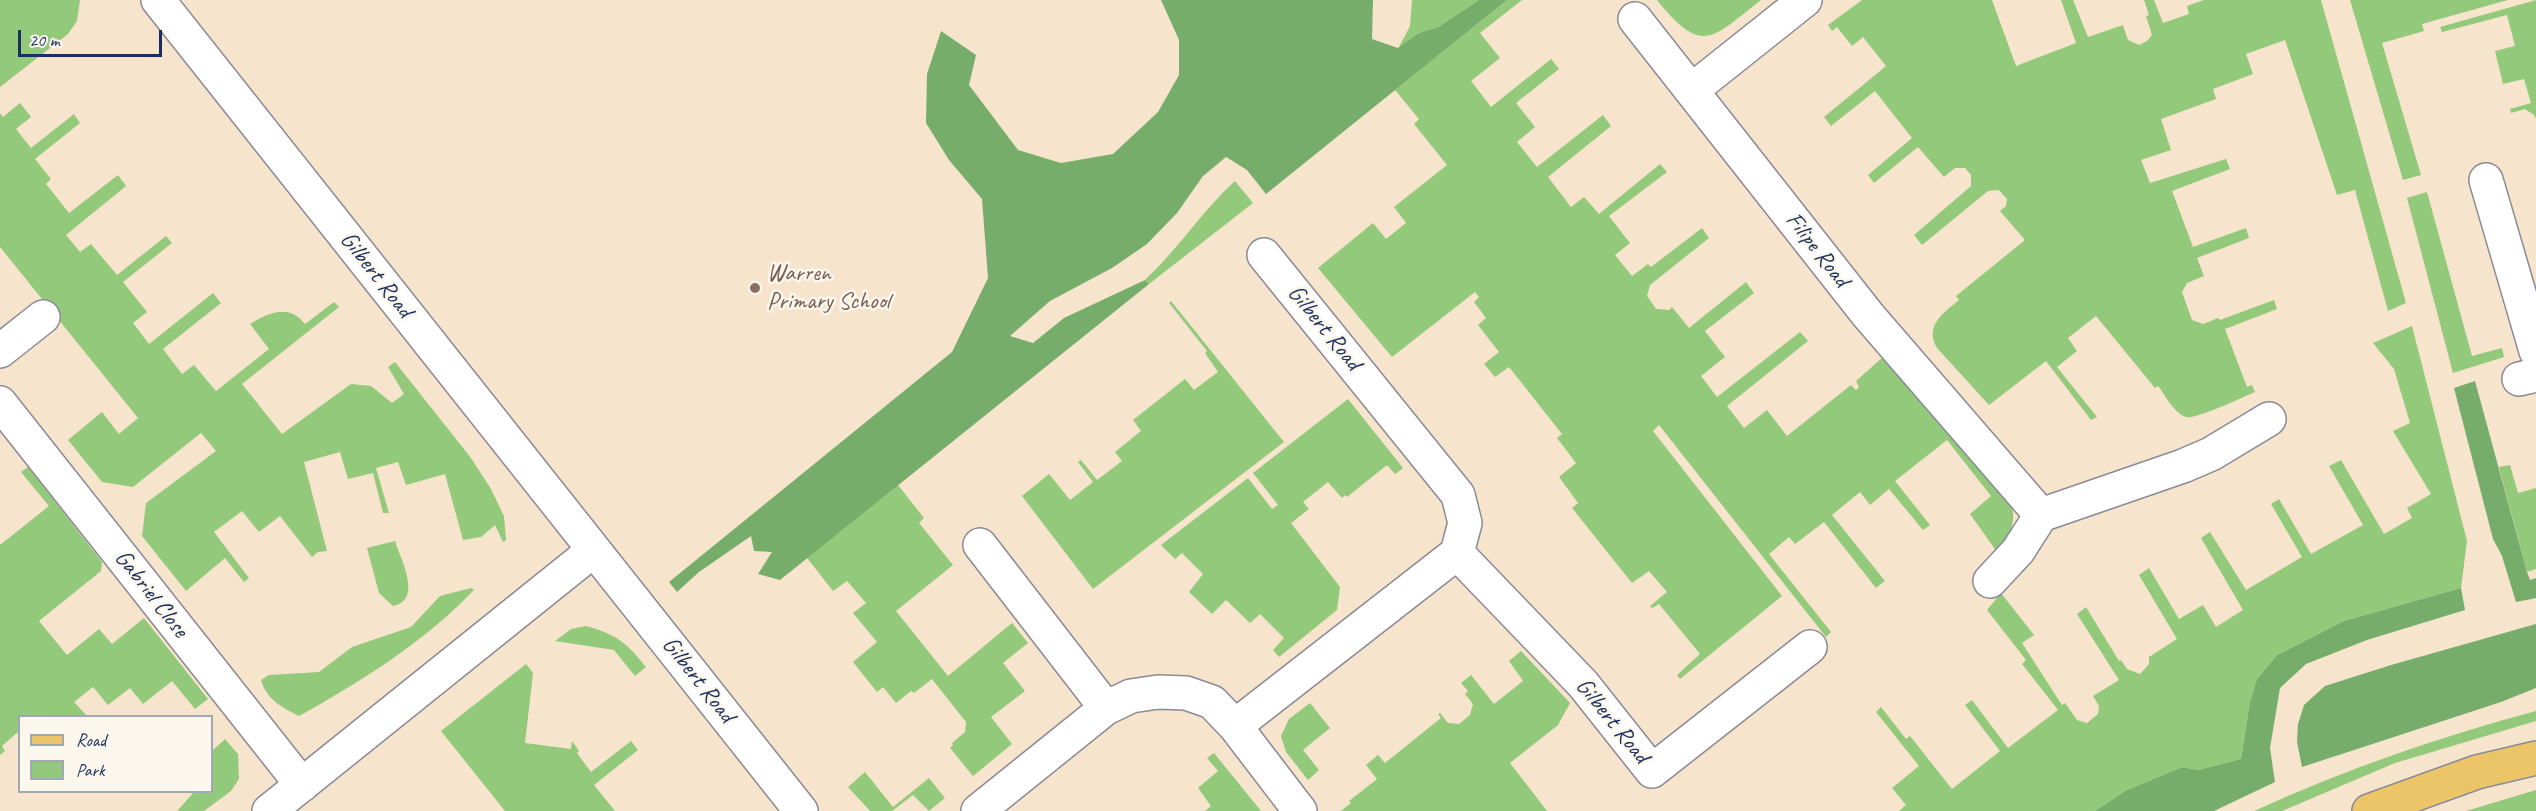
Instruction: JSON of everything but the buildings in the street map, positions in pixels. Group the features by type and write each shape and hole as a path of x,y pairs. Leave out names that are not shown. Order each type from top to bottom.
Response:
{"main road":[{"path":"2369,811 2477,772 2536,758"}],"street":[{"name":"Gilbert Road","path":"158,0 801,811"},
{"path":"1692,90 1805,0"},
{"name":"Filipe Road","path":"1635,19 1868,315 2040,515"},
{"path":"2486,180 2536,351"},
{"name":"Gilbert Road","path":"1264,255 1369,382 1458,495 1465,523 1457,553 1583,684 1652,771 1810,647"},
{"path":"0,351 43,317"},
{"name":"Gabriel Close","path":"0,403 302,786"},
{"path":"1990,581 2018,551 2040,515 2183,466 2211,454 2269,419"},
{"path":"980,545 1106,708"},
{"path":"269,811 594,550"},
{"path":"1235,726 1457,553"},
{"path":"978,811 1106,708 1131,696 1158,692 1186,693 1212,702 1235,726 1300,811"}],"green space":[{"path":"0,0 80,0 77,21 68,34 0,87"},
{"path":"1161,0 1373,0 1372,39 1398,48 1419,33 1438,27 1479,0 1507,0 1266,194 1247,170 1226,157 1203,176 1177,213 1147,244 1112,268 1050,301 1010,336 1033,343 1064,318 1145,280 1149,284 780,580 758,574 772,552 754,551 751,536 699,572 677,592 669,582 952,352 988,278 982,199 949,160 926,123 927,74 941,31 976,55 969,85 1018,150 1061,163 1113,154 1158,112 1179,75 1179,40"},
{"path":"1412,0 1479,0 1438,27 1419,33 1398,49 1410,26"},
{"path":"1507,0 1522,0 1480,33 1500,58 1471,81 1491,107 1551,59 1559,69 1516,103 1535,127 1517,142 1537,167 1603,115 1611,126 1548,177 1571,207 1584,197 1599,214 1660,164 1667,172 1609,216 1630,243 1615,255 1632,276 1648,264 1651,267 1702,228 1709,238 1650,285 1647,296 1656,309 1669,310 1672,307 1689,328 1746,282 1754,293 1705,331 1725,357 1701,376 1717,397 1800,332 1808,341 1727,406 1744,428 1767,410 1787,436 1851,385 1856,390 1859,387 1856,381 1884,356 2011,502 2013,523 2006,540 1997,552 1970,514 1991,496 1947,440 1895,481 1930,525 1923,530 1889,489 1870,505 1860,492 1832,515 1885,581 1876,588 1824,522 1795,544 1789,537 1769,554 1831,632 1826,637 1659,425 1653,431 1782,596 1680,679 1677,675 1700,654 1659,604 1652,608 1650,606 1667,592 1649,571 1632,583 1572,508 1578,503 1559,477 1576,463 1557,438 1562,434 1509,367 1495,377 1484,364 1499,352 1478,325 1486,318 1474,302 1479,297 1475,292 1392,357 1318,268 1373,223 1386,239 1406,223 1394,207 1447,165 1414,124 1419,119 1395,90"},
{"path":"1657,0 1761,0 1731,24 1708,36 1697,35 1686,29"},
{"path":"1862,0 1992,0 2016,66 2076,43 2061,0 2073,0 2088,37 2123,25 2128,40 2139,45 2152,35 2144,0 2154,0 2163,23 2189,14 2187,6 2204,0 2321,0 2406,303 2388,311 2355,190 2337,195 2285,40 2246,54 2253,74 2213,89 2216,99 2161,119 2171,150 2141,160 2150,183 2226,159 2230,169 2172,191 2193,247 2246,228 2249,238 2197,258 2204,276 2187,283 2182,292 2192,320 2203,324 2274,300 2277,309 2225,329 2247,387 2252,385 2255,392 2200,415 2187,417 2178,413 2158,386 2155,388 2096,316 2068,338 2077,351 2057,367 2097,417 2091,420 2046,361 1989,405 1937,348 1933,333 1934,327 1942,315 1959,300 1956,296 2025,240 2000,211 2006,206 2007,199 1999,190 1988,191 1922,245 1914,235 1971,186 1971,175 1965,168 1955,168 1944,177 1918,147 1874,183 1868,175 1912,138 1875,91 1831,126 1824,117 1886,66 1863,37 1852,46 1837,27 1832,31 1828,25"},
{"path":"2350,0 2508,0 2422,24 2424,31 2382,43 2421,175 2403,180"},
{"path":"2536,0 2536,119 2525,109 2511,113 2510,109 2531,103 2524,79 2503,84 2495,51 2515,46 2507,15 2442,32 2440,27"},
{"path":"20,103 31,117 16,129 31,148 74,114 80,123 35,159 51,179 46,184 69,213 118,175 126,186 66,235 80,252 91,244 117,275 166,236 172,243 123,282 147,312 133,323 149,344 213,293 221,303 163,349 182,374 194,365 216,391 269,349 250,324 264,316 285,312 299,318 305,324 334,302 339,307 242,384 282,434 351,384 371,386 392,403 404,394 388,367 395,362 471,458 491,489 504,516 506,540 503,542 495,525 481,537 463,540 445,474 406,485 398,462 376,468 389,513 383,513 373,473 348,479 340,452 304,462 327,551 318,552 312,557 280,516 259,532 242,511 214,532 249,578 244,582 225,558 186,591 142,536 146,503 216,451 201,433 133,487 102,482 68,440 102,412 119,434 138,418 0,247 0,113 3,117"},
{"path":"1235,181 1253,203 1149,284 1145,280"},
{"path":"2427,192 2472,356 2502,348 2504,357 2453,373 2407,198"},
{"path":"1171,301 1284,442 1093,589 1022,496 1049,474 1070,500 1093,482 1078,462 1081,460 1097,480 1122,461 1115,452 1141,431 1133,420 1185,379 1194,390 1218,372 1205,353 1207,351 1169,303"},
{"path":"2412,326 2467,541 2461,588 2344,621 2277,655 2257,679 2250,702 2241,759 2198,770 2182,767 2125,791 2095,811 1899,811 1906,805 1892,788 1919,766 1876,712 1881,707 1906,739 1910,736 1952,789 2000,751 1965,705 1972,700 2008,748 2058,710 2022,664 2026,660 1987,610 2001,593 2034,635 2022,643 2062,705 2065,703 2077,720 2087,723 2098,714 2099,706 2093,696 2119,680 2077,614 2086,607 2119,661 2121,660 2127,669 2140,674 2149,664 2149,657 2177,639 2139,575 2149,568 2179,619 2203,605 2216,627 2243,610 2201,538 2210,532 2246,590 2302,557 2271,504 2279,499 2311,554 2363,525 2329,466 2341,460 2384,534 2412,518 2407,508 2431,494 2393,431 2410,423 2394,369 2373,343"},
{"path":"2475,381 2527,572 2530,580 2536,578 2536,598 2516,602 2502,556 2493,539 2454,388"},
{"path":"1348,399 1403,468 1395,474 1387,465 1347,497 1345,495 1342,498 1328,482 1303,502 1309,509 1291,523 1340,587 1337,610 1279,657 1273,650 1284,638 1260,614 1250,623 1226,600 1212,614 1189,592 1203,574 1182,553 1175,559 1161,545 1248,478 1272,509 1278,505 1253,473"},
{"path":"2510,465 2518,493 2536,488 2536,569 2527,572 2499,467"},
{"path":"28,467 102,562 101,571 39,621 67,655 99,629 112,644 144,618 208,699 195,709 172,681 143,704 130,688 108,705 93,687 74,702 86,715 18,715 18,732 2,746 5,751 0,755 0,545 49,506 21,472"},
{"path":"898,485 924,518 919,523 953,565 896,611 948,676 1012,623 1028,643 1003,663 1025,691 991,717 1012,744 973,776 950,748 952,743 965,732 966,722 932,679 896,703 883,687 877,692 853,662 877,642 853,613 866,603 847,581 833,591 807,558"},
{"path":"395,541 405,568 408,588 407,596 402,602 393,606 379,593 367,548"},
{"path":"471,588 474,590 455,609 413,643 346,689 299,716 271,698 263,687 261,680 269,675 319,672 352,647 411,627 440,596"},
{"path":"2461,588 2465,610 2367,640 2306,664 2280,688 2270,748 2275,782 2214,811 2095,811 2125,791 2182,767 2198,770 2241,759 2250,702 2257,679 2277,655 2344,621"},
{"path":"2536,624 2536,688 2501,702 2302,767 2297,742 2298,724 2304,705 2325,686"},
{"path":"586,626 620,640 646,667 635,676 614,650 555,641 571,629"},
{"path":"1521,651 1570,703 1558,725 1510,763 1547,811 1341,811 1351,803 1349,801 1377,779 1366,765 1378,755 1385,763 1441,718 1438,714 1440,713 1448,723 1459,724 1470,715 1473,704 1465,694 1468,691 1461,683 1471,675 1494,704 1523,681 1509,661"},
{"path":"526,664 533,673 525,743 571,749 572,741 579,751 577,753 591,772 631,741 638,750 594,785 615,811 505,811 441,731"},
{"path":"1310,703 1330,728 1303,750 1319,770 1308,780 1286,752 1281,736 1289,719"},
{"path":"2536,711 2536,721 2395,763 2282,811 2254,811 2323,781 2393,755"},
{"path":"225,739 238,754 239,779 231,791 204,811 177,811 193,793 213,793 213,750"},
{"path":"1214,753 1261,811 1205,811 1211,806 1198,788 1218,771 1207,758"},
{"path":"865,772 893,807 929,778 945,798 929,811 913,795 892,811 870,811 848,787"},
{"path":"2536,790 2536,811 2466,811"}],"place":[{"name":"Warren Primary School","path":"755,288"}]}
